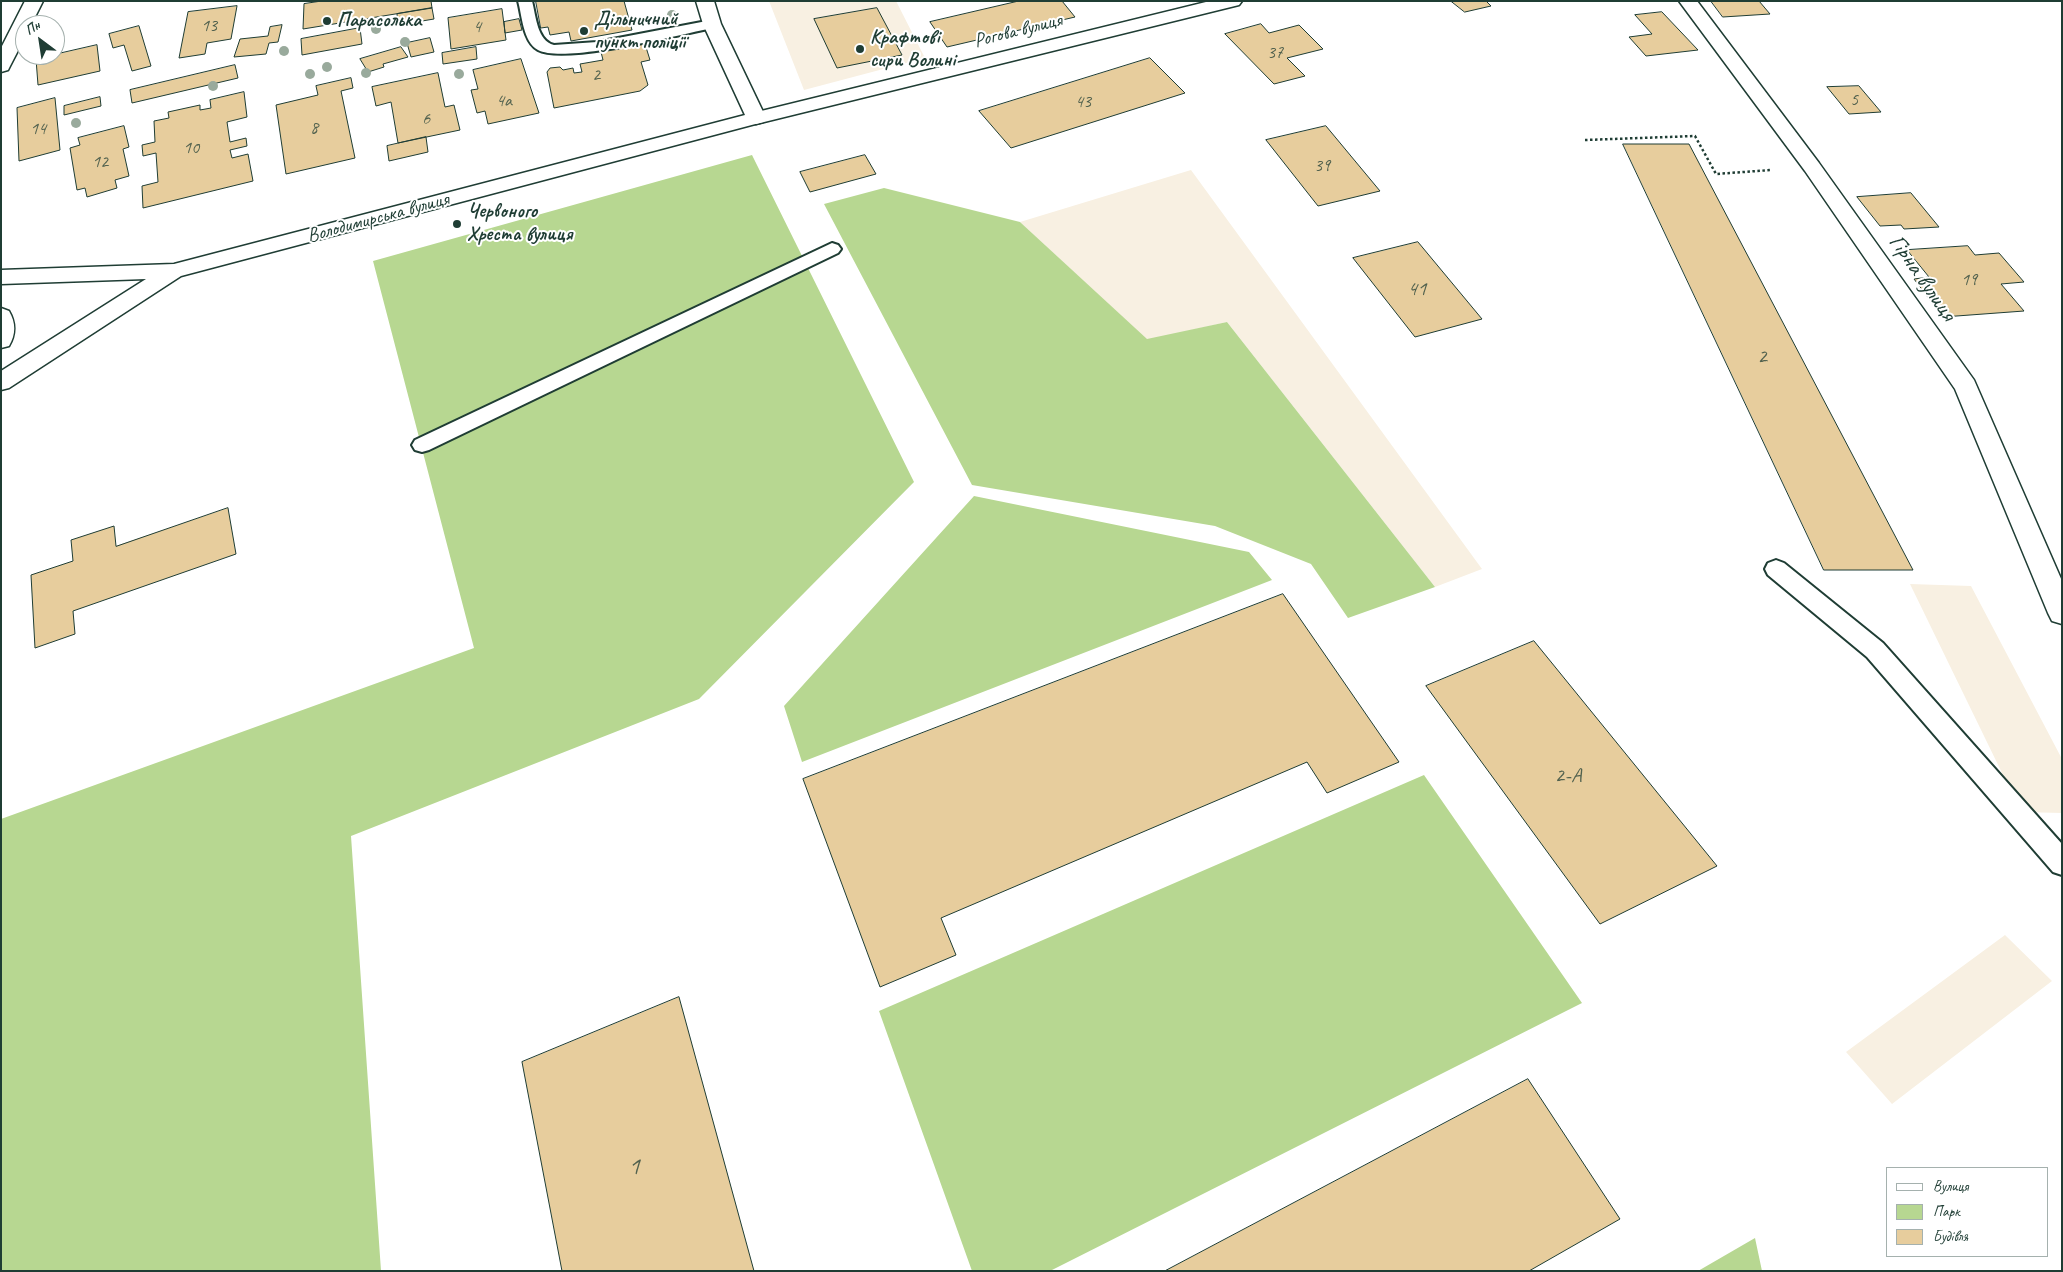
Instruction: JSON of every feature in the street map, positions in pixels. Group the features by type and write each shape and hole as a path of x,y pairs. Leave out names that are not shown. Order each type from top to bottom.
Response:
{"street":[{"path":"1,66 34,1"},
{"path":"705,1 712,24 756,118"},
{"name":"Рогова вулиця","path":"756,118 1233,1"},
{"name":"Гірна вулиця","path":"1688,1 1812,167 1966,386 2062,613"},
{"name":"Володимирська вулиця","path":"1,277 174,271 756,118"},
{"name":"Володимирська вулиця","path":"1,382 174,271"},
{"path":"1,316 4,334 1,340"}],"lane":[{"path":"525,1 536,41 547,49 555,51 579,49 712,24"},
{"path":"422,445 832,249"},
{"path":"1776,569 1875,650 2062,863"}],"path":[{"path":"1585,140 1695,136 1716,174 1812,167"}],"shaded area":[{"path":"769,1 896,1 925,58 804,90"},
{"path":"1191,170 1482,569 1435,587 1227,322 1147,340 1020,222"},
{"path":"1910,584 1971,586 2062,759 2062,813 2021,812"},
{"path":"2005,935 2052,981 1892,1104 1846,1052"}],"green space":[{"path":"752,155 914,482 699,699 351,836 381,1271 1,1271 1,819 474,648 373,261"},
{"path":"884,188 1020,222 1147,339 1227,322 1435,587 1348,618 1311,564 1215,526 972,485 824,204"},
{"path":"974,496 1249,552 1272,580 802,762 784,706"},
{"path":"1424,775 1582,1003 1050,1271 972,1271 879,1011"},
{"path":"1755,1238 1762,1271 1698,1271"}],"building":[{"name":"Парасолька","path":"322,1 431,1 432,8 303,29 304,4"},
{"path":"536,1 624,1 632,30 571,41 569,32 550,35 548,27 541,28"},
{"path":"1019,1 1062,1 1075,17 947,47 930,22"},
{"path":"1451,1 1486,1 1491,6 1465,12"},
{"path":"1711,1 1759,1 1770,14 1723,17"},
{"path":"237,6 231,39 207,43 205,54 179,58 188,12"},
{"path":"432,8 434,19 398,25 397,14"},
{"path":"877,8 902,55 837,68 814,19"},
{"path":"502,9 506,40 451,49 448,18"},
{"path":"1662,12 1698,50 1646,56 1629,37 1652,34 1635,15"},
{"path":"519,19 522,30 505,33 504,22"},
{"path":"1261,24 1269,33 1299,25 1323,49 1287,58 1305,76 1274,84 1225,34"},
{"path":"282,25 278,42 269,43 266,54 234,57 240,39 268,36 270,27"},
{"path":"139,26 151,66 132,71 124,45 113,48 109,34"},
{"path":"360,28 362,44 302,55 301,39"},
{"path":"430,38 434,52 411,57 407,43"},
{"path":"645,44 650,60 641,62 648,85 640,91 554,108 547,72 550,68 560,67 563,70 573,68 574,73 582,72 580,64 603,60 601,52"},
{"path":"97,45 100,71 38,85 36,65 65,65 65,52"},
{"path":"401,47 408,57 383,64 384,67 368,72 360,59"},
{"path":"476,47 477,59 443,64 442,53"},
{"path":"1150,58 1185,93 1011,148 979,111"},
{"path":"521,59 539,113 488,124 485,111 477,113 471,90 478,89 473,70"},
{"path":"235,65 238,78 132,103 130,90"},
{"path":"438,73 445,107 454,105 460,130 398,143 391,102 376,106 372,87"},
{"path":"351,78 353,88 341,91 355,158 286,174 276,105 318,95 316,86"},
{"path":"1859,86 1881,112 1849,114 1827,87"},
{"path":"244,92 247,117 227,122 230,142 246,138 247,146 230,150 232,158 248,154 253,181 143,208 142,186 158,182 156,153 143,156 142,145 155,142 154,121 169,118 168,112 200,105 200,110 211,108 210,100"},
{"path":"100,97 101,106 64,115 64,106"},
{"path":"55,98 60,150 19,161 17,108"},
{"path":"124,126 129,147 123,149 129,176 115,180 117,188 87,197 85,188 77,190 70,148 80,145 78,138"},
{"path":"1326,126 1380,191 1318,206 1266,140"},
{"path":"426,137 428,152 389,161 387,146"},
{"path":"1623,144 1689,144 1913,570 1824,570"},
{"path":"865,155 876,174 810,192 800,172"},
{"path":"1911,193 1939,227 1904,229 1901,225 1880,226 1857,197"},
{"path":"1418,242 1482,319 1415,337 1353,258"},
{"path":"1968,246 1975,255 1999,253 2024,282 2001,284 2024,311 1943,317 1914,279 1929,277 1907,250"},
{"path":"228,508 236,554 73,611 75,634 35,648 31,575 73,561 71,540 114,526 116,546"},
{"path":"1283,594 1399,762 1327,793 1307,762 941,918 956,955 880,987 803,779"},
{"path":"1534,641 1717,866 1600,924 1426,686"},
{"path":"679,997 754,1271 562,1271 522,1062"},
{"path":"1528,1079 1620,1219 1529,1271 1165,1271"}],"place":[{"name":"Парасолька","path":"327,21"},
{"name":"Дільничний пункт поліції","path":"584,31"},
{"name":"Крафтові сири Волині","path":"860,49"},
{"name":"Червоного Хреста вулиця","path":"457,224"}]}
